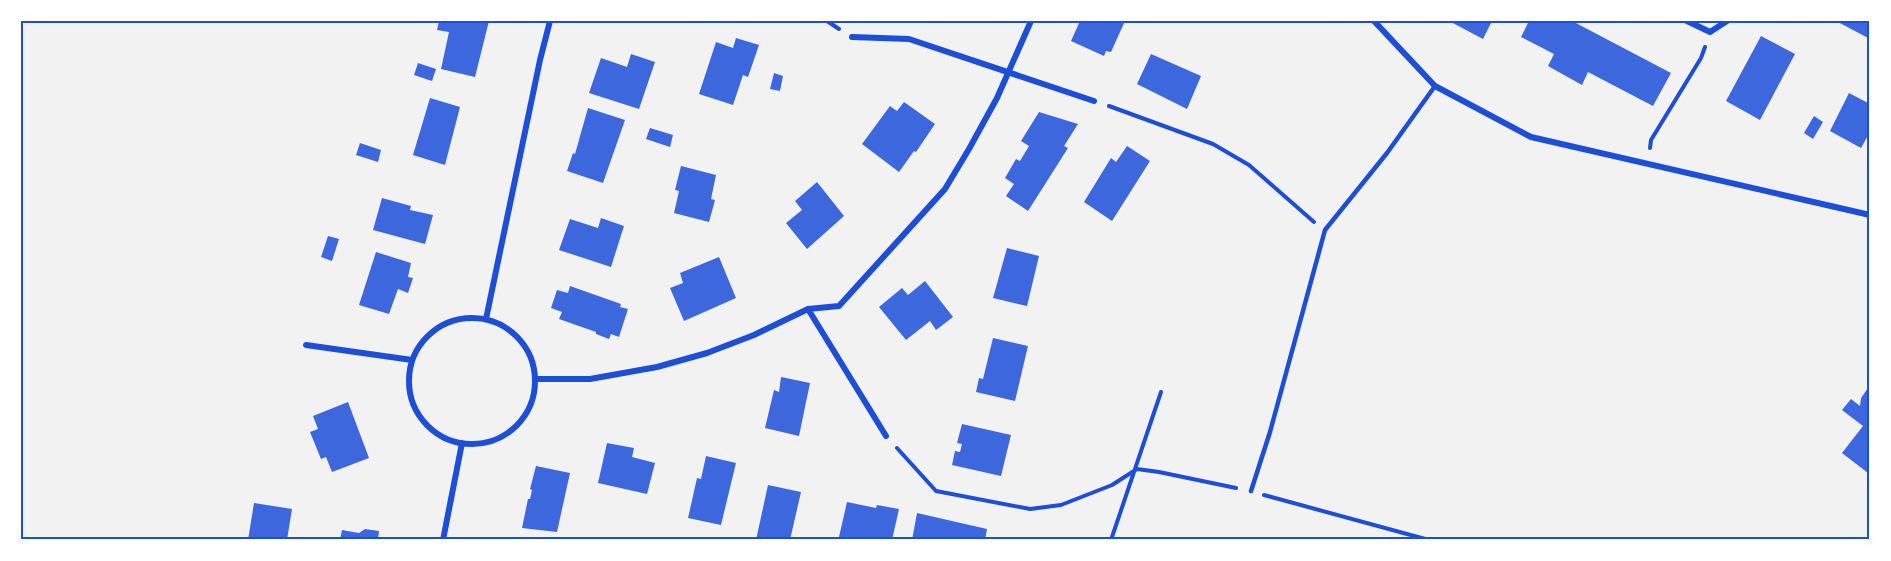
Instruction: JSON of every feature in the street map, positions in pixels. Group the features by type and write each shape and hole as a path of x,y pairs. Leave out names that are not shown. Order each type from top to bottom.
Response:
{"street":[{"path":"486,320 537,72 550,21"},
{"path":"536,379 590,379 657,367 707,353 754,335 808,309 839,306 945,189 969,149 1009,71 1031,21"},
{"path":"1374,21 1435,86 1530,137 1870,215"},
{"path":"1687,21 1710,32 1727,21"},
{"path":"852,37 909,39 1094,101"},
{"path":"808,309 886,436"},
{"path":"468,318 486,320 505,327 521,340 532,358 536,379 534,399 525,417 511,431 494,441 474,445 455,442 436,433 421,419 410,391 412,360 421,344 442,326 468,318"},
{"path":"306,345 412,360"},
{"path":"443,540 462,443"}],"lane":[{"path":"1251,491 1270,432 1325,230 1387,153 1435,86"}],"path":[{"path":"1647,164 1651,140 1701,58 1710,32"},
{"path":"1094,101 1213,144 1249,165 1301,212 1325,230"},
{"path":"1111,540 1118,514 1137,469 1161,392"},
{"path":"886,436 936,490 1030,509 1061,505 1112,485 1137,469 1251,491 1428,540"}],"building":[{"path":"439,21 489,21 475,77 441,69 449,32 437,30"},
{"path":"1080,21 1125,21 1111,52 1106,51 1104,56 1071,41"},
{"path":"1449,21 1492,21 1483,39"},
{"path":"1529,21 1572,21 1671,73 1653,106 1588,72 1582,85 1548,66 1554,54 1521,37"},
{"path":"1836,21 1870,21 1870,39"},
{"path":"1761,36 1795,54 1760,120 1726,101"},
{"path":"736,38 759,45 748,77 743,75 733,105 699,94 716,42 733,48"},
{"path":"631,54 655,62 639,109 589,93 601,58 627,67"},
{"path":"1151,54 1201,76 1187,109 1137,84"},
{"path":"418,63 436,69 432,81 414,75"},
{"path":"774,73 783,76 780,91 770,89"},
{"path":"1849,93 1870,104 1870,132 1861,148 1830,131"},
{"path":"430,98 460,107 445,165 413,155"},
{"path":"904,102 935,124 899,172 862,144 890,106 897,111"},
{"path":"588,108 625,120 603,183 567,171 573,153 575,154"},
{"path":"1039,112 1078,124 1064,146 1068,148 1028,211 1006,196 1014,184 1005,178 1016,159 1020,161 1029,146 1021,141"},
{"path":"1814,116 1823,122 1813,139 1804,133"},
{"path":"650,128 673,135 670,147 646,139"},
{"path":"360,143 381,150 378,162 356,155"},
{"path":"1127,146 1150,161 1112,221 1084,202 1111,158 1116,162"},
{"path":"681,166 716,175 711,199 715,200 709,222 674,213 679,191 675,190"},
{"path":"817,182 844,216 807,249 786,223 802,210 795,201"},
{"path":"382,198 411,206 410,210 433,215 425,244 373,230"},
{"path":"601,218 624,226 611,267 559,250 570,219 598,228"},
{"path":"328,236 339,239 332,261 321,257"},
{"path":"1007,248 1039,256 1027,306 993,298"},
{"path":"376,252 411,263 408,277 413,278 408,293 398,289 389,314 359,305"},
{"path":"719,257 736,298 684,321 670,288 683,283 680,273"},
{"path":"925,281 953,317 936,330 930,321 906,340 879,307 902,288 908,295"},
{"path":"570,286 621,304 620,307 628,309 619,337 611,334 609,339 559,319 562,312 551,308 557,290 568,293"},
{"path":"993,338 1028,346 1015,401 976,392 979,378 983,379"},
{"path":"781,377 810,383 799,436 765,428 774,390 779,392"},
{"path":"1870,385 1870,471 1868,473 1842,453 1863,426 1842,410 1851,399 1860,406 1861,398"},
{"path":"348,402 369,458 332,472 326,457 321,459 310,432 318,429 313,416"},
{"path":"962,424 1011,435 1001,476 952,465 955,451 960,452 962,444 957,443"},
{"path":"607,443 634,448 632,457 655,463 647,494 598,483"},
{"path":"706,456 736,463 721,525 688,518 697,478 701,479"},
{"path":"536,466 570,473 557,532 522,528"},
{"path":"768,485 801,492 790,540 756,540"},
{"path":"847,502 876,508 877,505 899,509 892,540 856,540 839,537"},
{"path":"254,503 292,509 287,540 248,540"},
{"path":"917,513 987,529 985,540 912,540"},
{"path":"365,529 379,531 378,540 340,540 342,530 359,533"}]}
